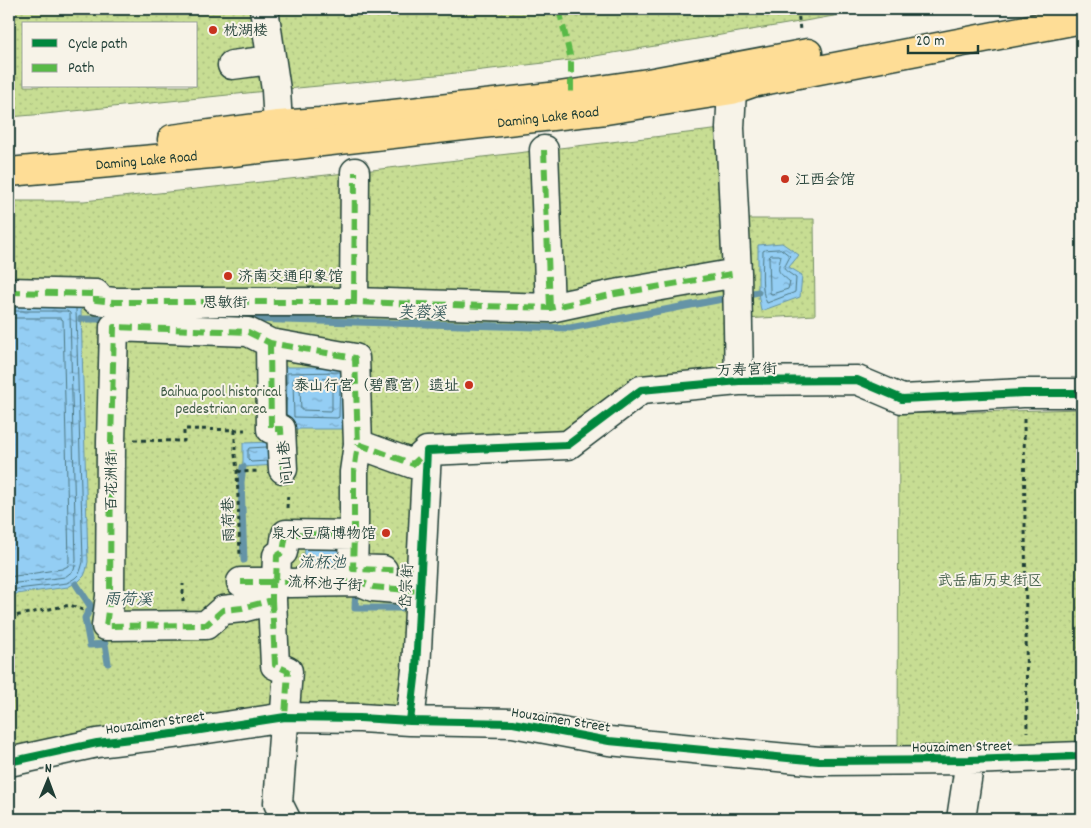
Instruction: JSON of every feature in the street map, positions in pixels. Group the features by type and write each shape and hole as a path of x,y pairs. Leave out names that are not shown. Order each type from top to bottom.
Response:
{"main road":[{"name":"Daming Lake Road","path":"9,154 112,147 278,125 559,96 648,83 1038,9"},
{"name":"Daming Lake Road","path":"9,172 270,148 606,110 732,90 752,83 1082,19"}],"street":[{"path":"264,9 276,90 278,125"},
{"path":"232,65 271,60"},
{"name":"万寿宫街","path":"732,90 730,128 737,276 739,381"},
{"path":"544,150 550,308"},
{"path":"354,302 355,172"},
{"name":"思敏街","path":"9,292 96,294 96,300 114,302 354,302 550,308 615,294 737,276"},
{"name":"百花洲街","path":"107,612 114,327 248,332 270,343"},
{"path":"270,343 356,358 358,444 354,472 353,569 358,579"},
{"name":"问山巷","path":"270,343 271,429 281,429 283,469"},
{"name":"万寿宫街","path":"427,451 568,445 641,390 739,381 857,380 902,398 1023,393 1082,393"},
{"path":"358,444 413,464 427,451"},
{"name":"岱宗街","path":"410,721 416,670 427,451"},
{"path":"286,819 278,803 288,671 275,665 274,587 277,556 283,552 286,534 354,535"},
{"name":"流杯池子街","path":"107,612 206,625 223,610 242,608 274,587 290,583 358,579 420,581"},
{"path":"241,582 274,587"},
{"name":"Houzaimen Street","path":"9,762 106,742 285,717 513,723 609,741 819,761 970,760 1082,756"},
{"path":"961,819 970,760"}],"path":[{"path":"798,9 800,32"},
{"path":"1023,393 1028,758"},
{"path":"128,440 184,441 184,429 271,429"},
{"path":"9,617 70,605 107,612"}],"green space":[{"path":"9,9 874,9 571,60 9,117"},
{"name":"Baihua pool historical pedestrian area","path":"730,128 739,381 641,390 568,445 427,451 404,708 9,760 9,201 84,201 355,172"},
{"path":"744,219 814,219 815,315 745,319"},
{"name":"武岳庙历史街区","path":"1082,409 1082,747 898,747 899,414"}],"water":[{"path":"782,243 799,255 789,267 802,275 800,297 761,311 758,292 758,245"},
{"path":"9,299 82,307 88,562 84,576 68,587 9,595"},
{"path":"281,367 351,367 351,429 281,429"},
{"path":"276,442 277,465 243,467 243,443"},
{"name":"流杯池","path":"349,541 344,572 303,580 305,546"}],"waterway":[{"name":"芙蓉溪","path":"744,295 758,292"},
{"name":"芙蓉溪","path":"244,319 570,328 733,297"},
{"name":"芙蓉溪","path":"81,319 111,319"},
{"path":"243,467 241,482 244,560"},
{"name":"雨荷溪","path":"76,584 91,607 101,613"},
{"name":"雨荷溪","path":"356,588 355,608 401,608"},
{"path":"91,607 85,618 90,645 105,644 108,663"}],"marked path":[{"path":"559,9 571,60 571,95"},
{"path":"544,150 550,308"},
{"path":"354,302 355,172"},
{"path":"9,292 96,294 96,300 114,302 354,302 550,308 615,294 737,273"},
{"path":"420,591 373,587 361,582 290,583 276,580 272,582 272,600 242,608 223,610 206,625 106,626 110,596 114,327 248,332 270,343 355,358 358,444 413,464 427,451"},
{"path":"270,343 271,429 281,429 283,469"},
{"path":"354,535 354,472 358,444"},
{"path":"276,580 277,556 283,552 286,534 354,535 353,569 421,571"},
{"path":"241,582 272,582"},
{"path":"272,600 275,665 288,671 285,717"}],"cycle path":[{"path":"410,721 416,670 427,451 568,445 641,390 739,381 857,380 902,399 1023,393 1082,393"},
{"path":"9,762 97,743 181,733 285,717 513,723 609,741 819,761 970,760 1082,756"}],"place":[{"name":"枕湖楼","path":"213,30"},
{"name":"江西会馆","path":"785,179"},
{"name":"济南交通印象馆","path":"228,276"},
{"name":"泰山行宫（碧霞宫）遗址","path":"469,385"},
{"name":"泉水豆腐博物馆","path":"386,533"}]}
